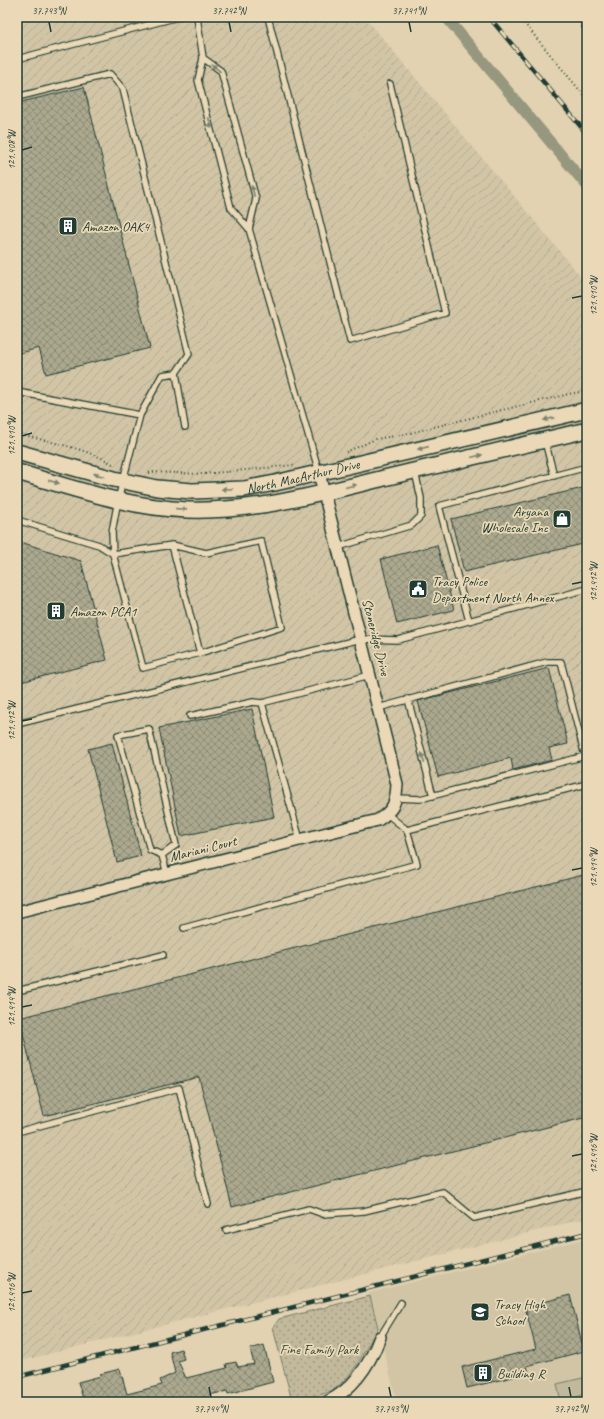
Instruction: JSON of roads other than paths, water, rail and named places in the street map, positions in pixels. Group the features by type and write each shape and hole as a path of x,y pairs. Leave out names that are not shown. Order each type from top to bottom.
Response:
{"main road":[{"name":"North MacArthur Drive","path":"17,452 123,475 157,488 192,491 244,489 275,483 318,467 587,410"},
{"name":"North MacArthur Drive","path":"17,472 118,500 154,507 188,510 247,508 325,492 587,430"}],"street":[{"name":"Stoneridge Drive","path":"318,467 397,784 392,807"},
{"name":"Mariani Court","path":"17,912 378,820 392,807"},
{"path":"327,1402 346,1391 358,1379 376,1349 380,1337"}],"lane":[{"path":"17,59 175,17"},
{"path":"197,17 203,58 198,80 231,208 249,229 318,467"},
{"path":"268,17 350,340 445,313 390,84"},
{"path":"583,17 584,26"},
{"path":"203,58 221,71 256,199 249,229"},
{"path":"17,97 110,74 123,89 189,354 176,373 186,427"},
{"path":"17,520 99,545 113,554 172,546 206,553 261,541 282,627 200,653 143,668 113,554 112,532 123,475 140,415 162,375 176,373"},
{"path":"17,392 140,415"},
{"path":"544,440 554,476"},
{"path":"469,621 439,506 587,467"},
{"path":"338,547 412,525 420,516 421,498 415,471"},
{"path":"172,546 200,653"},
{"path":"17,724 361,639 398,640 587,589"},
{"path":"184,928 417,864 407,830 392,807 585,756 561,662 547,662 378,708"},
{"path":"190,716 253,702 262,703 370,676"},
{"path":"408,699 433,796"},
{"path":"262,703 300,840"},
{"path":"149,729 176,845 162,855 150,850 118,735 149,729"},
{"path":"407,830 587,784"},
{"path":"162,855 167,874"},
{"path":"17,991 163,955"},
{"path":"17,1132 179,1088 208,1204"},
{"path":"226,1230 309,1209 323,1214 364,1211 443,1192 474,1218 587,1191"},
{"path":"380,1337 401,1303"}],"waterway":[{"path":"446,17 587,186"}],"railway":[{"path":"489,17 587,134"},
{"path":"17,1377 587,1233"}],"place":[{"name":"Amazon OAK4","path":"68,226"},
{"name":"Aryana Wholesale Inc","path":"562,519"},
{"name":"Tracy Police Department North Annex","path":"418,589"},
{"name":"Amazon PCA1","path":"56,611"},
{"name":"Tracy High School","path":"480,1312"},
{"name":"Building R","path":"483,1373"}],"park label":[{"name":"Fine Family Park","path":"319,1349"}]}
